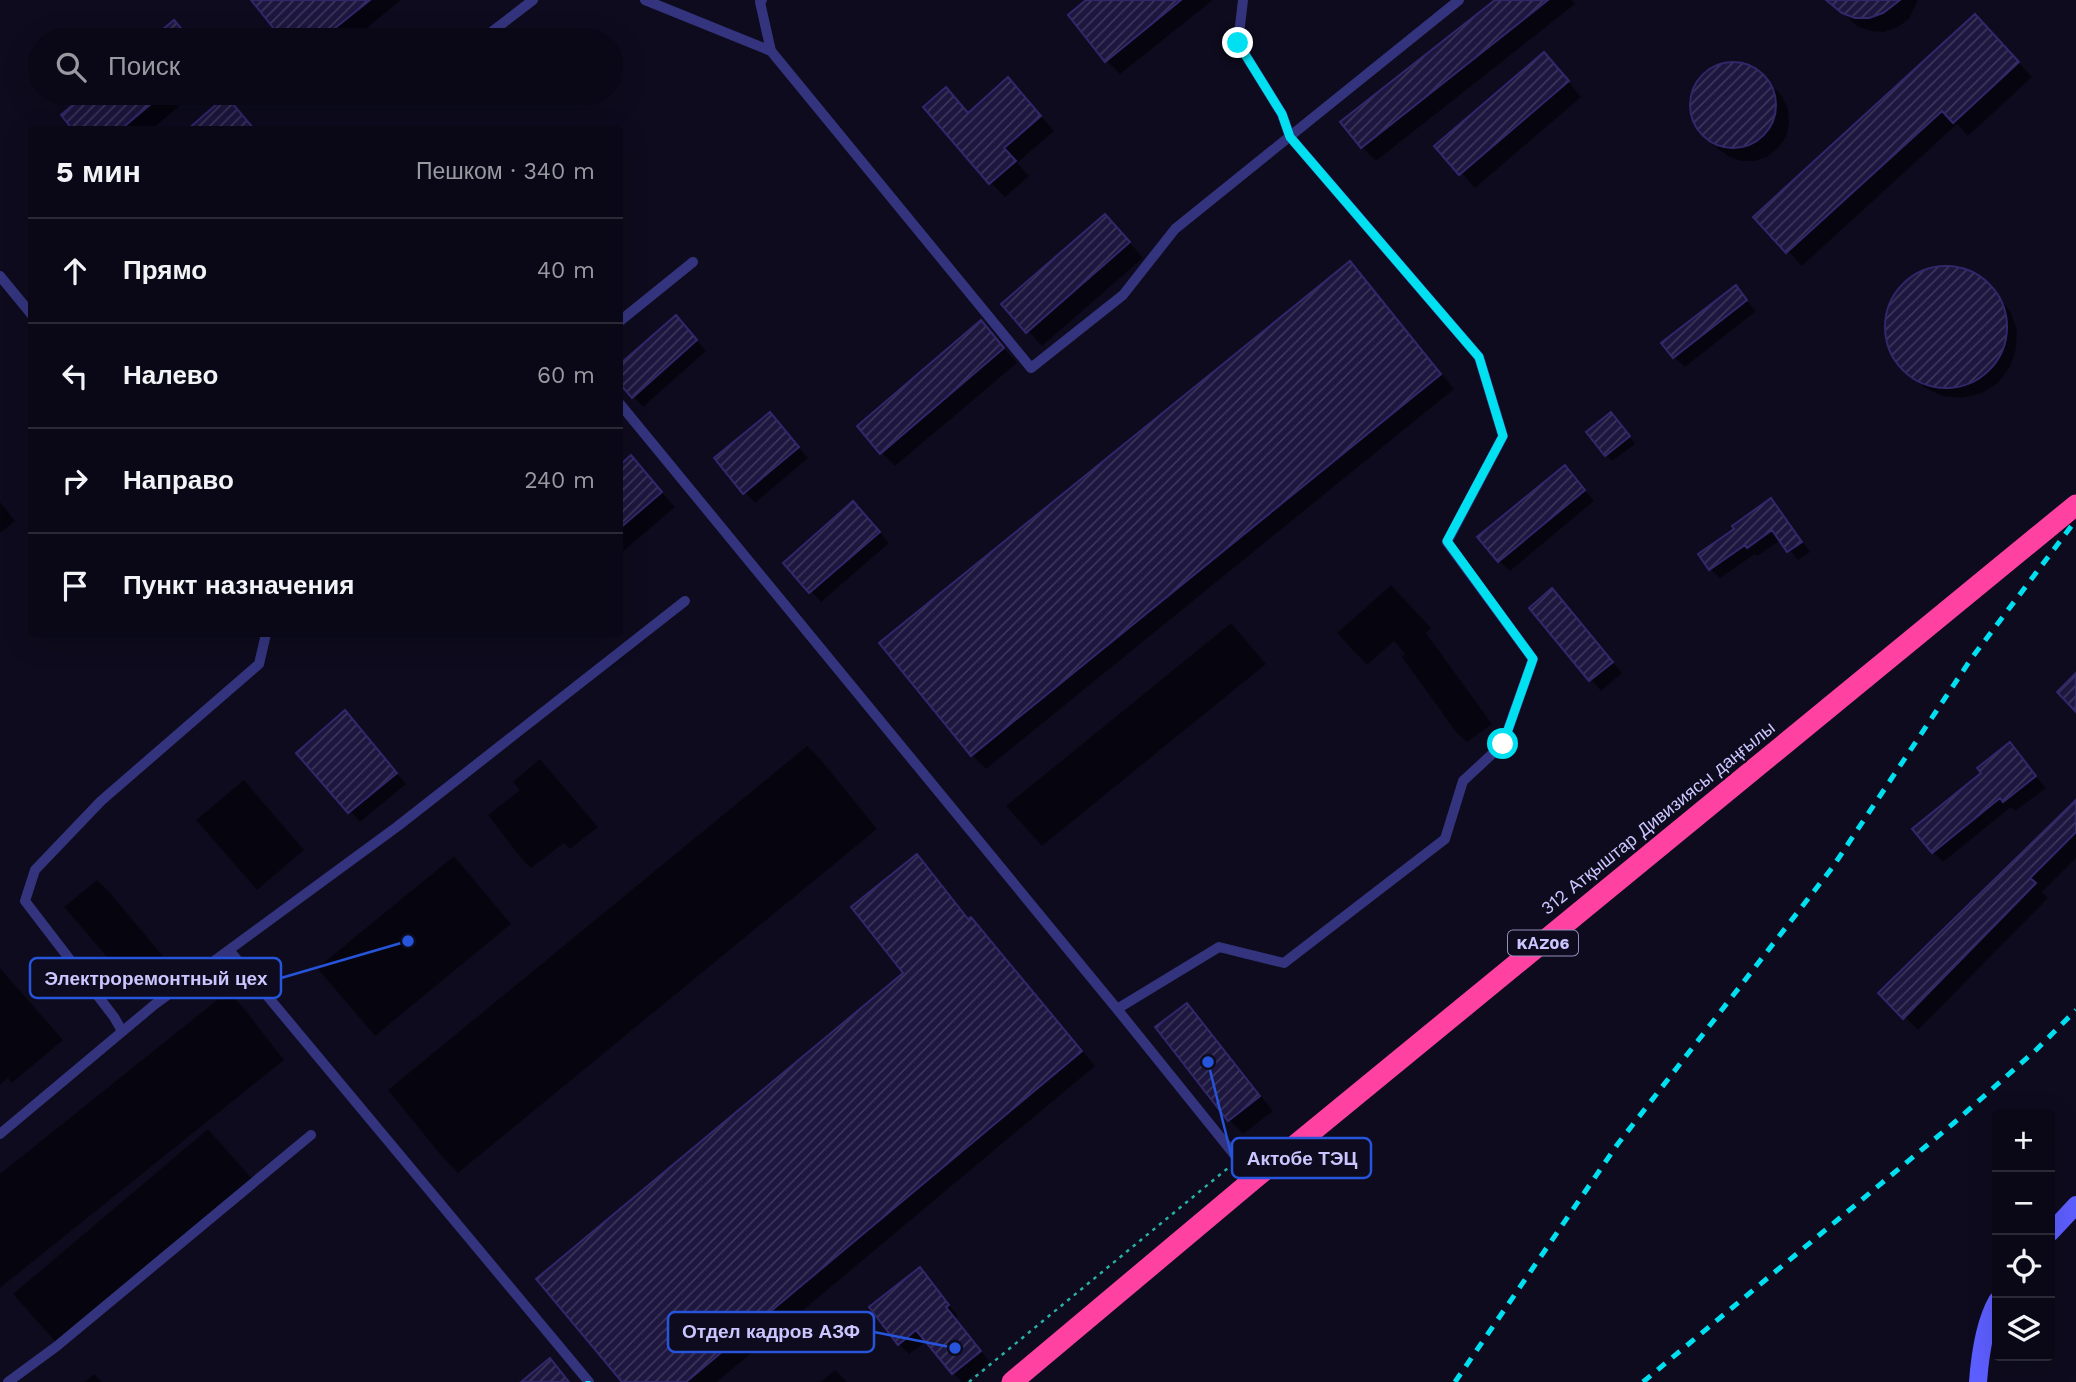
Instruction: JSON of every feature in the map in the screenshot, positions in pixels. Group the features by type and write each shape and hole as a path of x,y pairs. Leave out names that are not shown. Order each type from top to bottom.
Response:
{"highway":[{"name":"312 Атқыштар Дивизиясы даңғылы","path":"1012,1382 1026,1375 1254,1179 2076,505"}],"street":[{"path":"2055,1228 2076,1205"},
{"path":"1978,1382 1992,1310"}],"lane":[{"path":"497,28 533,0"},
{"path":"645,0 771,51"},
{"path":"762,0 760,2 771,51 1031,368 1123,295 1175,229 1459,0"},
{"path":"1117,1009 1219,947 1284,963 1445,839 1463,781 1503,744 1533,659 1447,541 1503,436 1479,357 1290,137 1282,114 1238,43 1244,0"},
{"path":"623,319 694,262"},
{"path":"0,275 28,310"},
{"path":"623,408 1254,1179"},
{"path":"0,1134 154,1004 398,826 685,601"},
{"path":"122,1031 26,901 34,870 101,801 259,664 265,637"},
{"path":"229,950 589,1382"},
{"path":"8,1382 57,1346 311,1135"}],"path":[{"path":"969,1382 1238,1159"}],"building":[{"path":"251,0 370,0 335,28 273,28"},
{"path":"1086,0 1181,0 1105,62 1068,15"},
{"path":"1495,0 1548,0 1361,148 1340,122"},
{"path":"1826,0 1900,0 1883,13 1869,18 1855,18 1842,13"},
{"path":"1975,14 2019,62 1953,123 1942,111 1786,253 1753,217"},
{"path":"174,20 181,28 164,28"},
{"path":"1544,52 1569,81 1459,175 1434,146"},
{"path":"1733,62 1757,69 1769,81 1776,105 1769,129 1757,141 1733,148 1709,141 1697,129 1690,105 1697,81 1709,69"},
{"path":"1008,77 1041,116 1004,148 1016,161 989,184 923,107 946,87 968,113"},
{"path":"73,105 150,105 125,126 70,126 61,115"},
{"path":"216,105 234,105 252,126 192,126"},
{"path":"1105,214 1130,242 1026,333 1001,304"},
{"path":"1350,261 1441,374 971,756 879,643"},
{"path":"1946,266 1969,271 1989,284 2002,304 2007,327 2002,350 1989,370 1969,383 1946,388 1923,383 1903,370 1890,350 1885,327 1890,304 1903,284 1923,271"},
{"path":"1736,285 1747,300 1673,358 1661,343"},
{"path":"676,315 697,340 632,398 623,388 623,361"},
{"path":"981,320 1004,348 880,454 857,426"},
{"path":"770,412 799,447 743,494 714,458"},
{"path":"1611,412 1630,436 1605,456 1586,432"},
{"path":"631,455 662,492 623,525 623,462"},
{"path":"1565,465 1585,490 1498,562 1477,537"},
{"path":"1771,498 1802,542 1787,552 1772,530 1709,570 1698,554"},
{"path":"853,501 880,532 809,593 783,563"},
{"path":"1552,588 1613,662 1589,681 1529,608"},
{"path":"2076,673 2076,712 2057,692"},
{"path":"345,710 397,773 348,813 296,753"},
{"path":"2010,742 2036,776 2003,802 2000,798 1932,853 1912,829 1981,773 1977,768"},
{"path":"2076,800 2076,832 2030,878 2036,883 1903,1019 1878,993"},
{"path":"917,854 968,919 971,917 1082,1051 686,1382 622,1382 536,1279 903,973 851,907"},
{"path":"1187,1003 1260,1096 1228,1121 1155,1027"},
{"path":"920,1267 949,1305 946,1307 981,1351 952,1374 916,1330 898,1345 869,1307"},
{"path":"550,1358 569,1382 521,1382"}],"railway":[{"path":"1455,1382 1617,1145 1832,868 1971,659 2076,520"},
{"path":"1643,1382 1955,1122 2036,1050 2076,1010"}],"place":[{"name":"Электроремонтный цех","path":"408,941"},
{"name":"Актобе ТЭЦ","path":"1208,1062"},
{"name":"Отдел кадров АЗФ","path":"955,1348"}],"route":[{"path":"1238,43 1282,114 1290,137 1479,357 1503,436 1447,541 1533,659 1503,744"}]}
